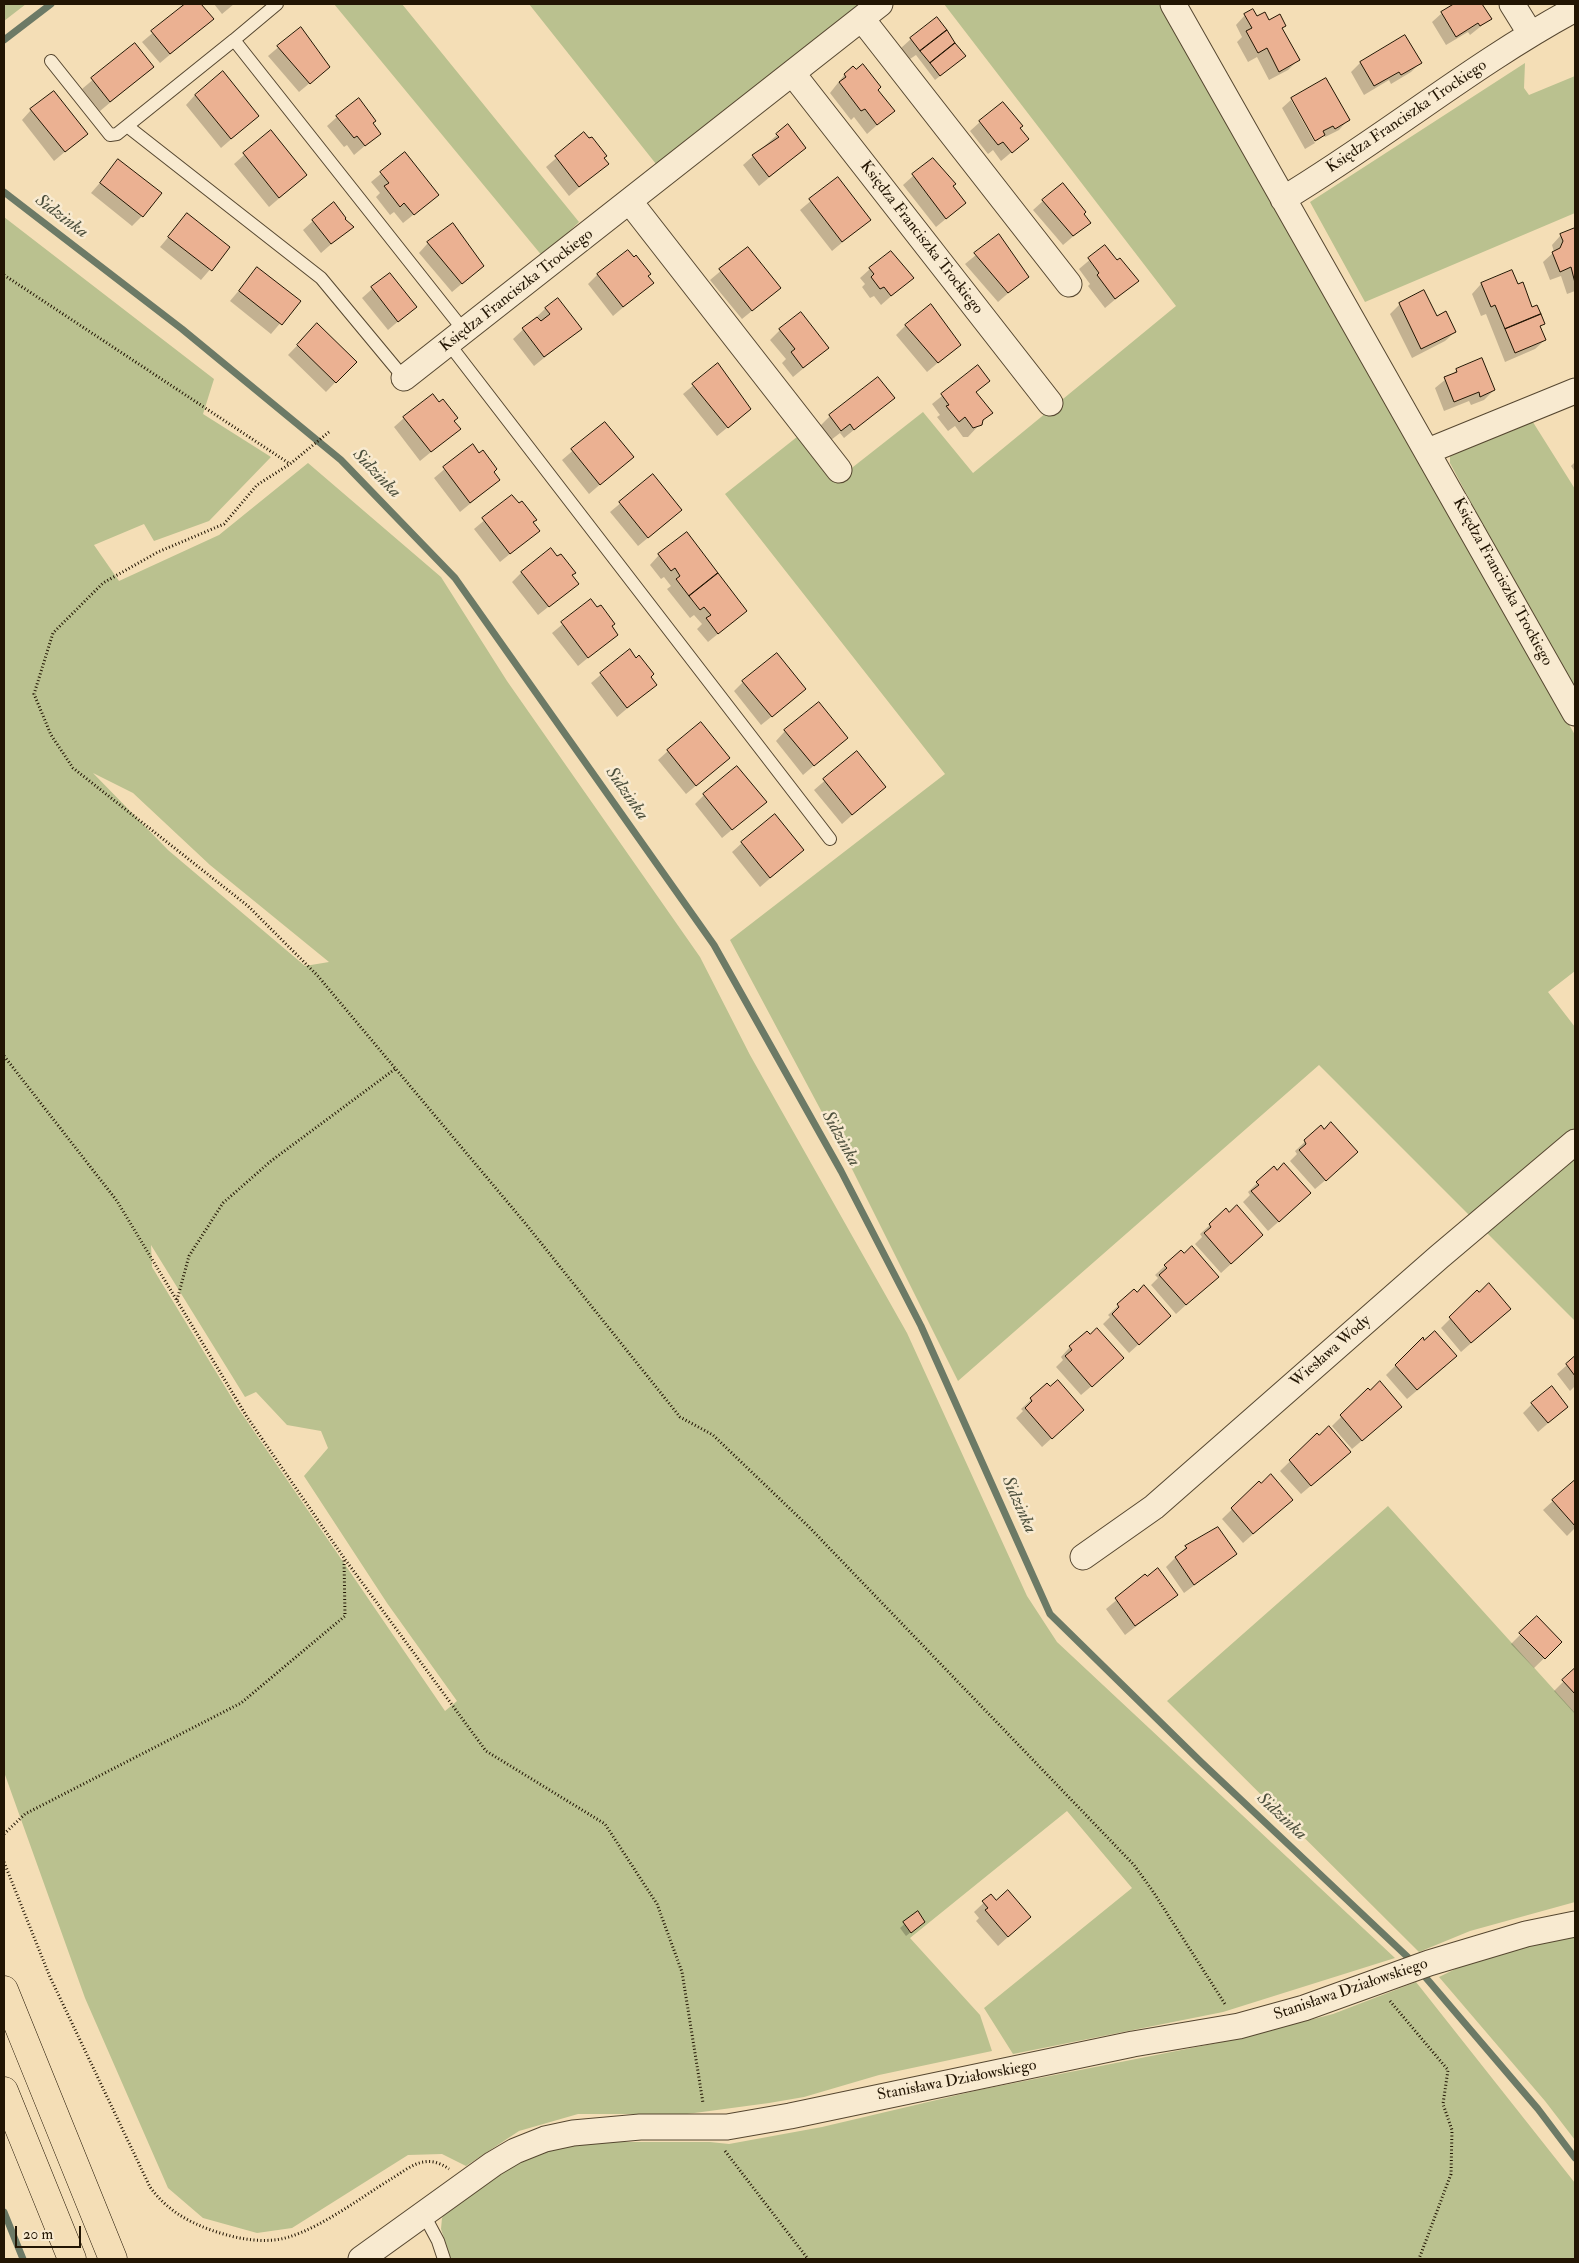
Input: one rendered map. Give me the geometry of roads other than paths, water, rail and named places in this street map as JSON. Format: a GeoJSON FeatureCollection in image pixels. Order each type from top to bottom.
{"type":"FeatureCollection","features":[{"type":"Feature","properties":{"kind":"highway"},"geometry":{"type":"LineString","coordinates":[[4,1990],[113,2259]]}},
{"type":"Feature","properties":{"kind":"highway"},"geometry":{"type":"LineString","coordinates":[[4,2091],[72,2259]]}},
{"type":"Feature","properties":{"kind":"street","name":"Księdza Franciszka Trockiego"},"geometry":{"type":"LineString","coordinates":[[1173,4],[1575,713]]}},
{"type":"Feature","properties":{"kind":"street"},"geometry":{"type":"LineString","coordinates":[[1512,4],[1530,33]]}},
{"type":"Feature","properties":{"kind":"street","name":"Księdza Franciszka Trockiego"},"geometry":{"type":"LineString","coordinates":[[1283,199],[1328,172],[1530,33],[1575,9]]}},
{"type":"Feature","properties":{"kind":"street","name":"Księdza Franciszka Trockiego"},"geometry":{"type":"LineString","coordinates":[[404,378],[871,12],[1069,284]]}},
{"type":"Feature","properties":{"kind":"street","name":"Księdza Franciszka Trockiego"},"geometry":{"type":"LineString","coordinates":[[793,74],[1050,403]]}},
{"type":"Feature","properties":{"kind":"street"},"geometry":{"type":"LineString","coordinates":[[630,202],[839,470]]}},
{"type":"Feature","properties":{"kind":"street"},"geometry":{"type":"LineString","coordinates":[[1428,451],[1575,391]]}},
{"type":"Feature","properties":{"kind":"street","name":"Wiesława Wody"},"geometry":{"type":"LineString","coordinates":[[1083,1556],[1154,1507],[1439,1257],[1575,1142]]}},
{"type":"Feature","properties":{"kind":"street","name":"Stanisława Działowskiego"},"geometry":{"type":"LineString","coordinates":[[360,2259],[461,2186],[515,2151],[545,2139],[599,2129],[727,2127],[790,2116],[1133,2044],[1239,2026],[1304,2008],[1419,1967],[1526,1934],[1575,1924]]}},
{"type":"Feature","properties":{"kind":"lane"},"geometry":{"type":"LineString","coordinates":[[51,61],[110,135],[116,134],[277,4]]}},
{"type":"Feature","properties":{"kind":"lane"},"geometry":{"type":"LineString","coordinates":[[234,40],[830,839]]}},
{"type":"Feature","properties":{"kind":"lane"},"geometry":{"type":"LineString","coordinates":[[127,126],[321,278],[404,378]]}},
{"type":"Feature","properties":{"kind":"lane"},"geometry":{"type":"LineString","coordinates":[[423,2212],[438,2241],[444,2259]]}},
{"type":"Feature","properties":{"kind":"waterway"},"geometry":{"type":"LineString","coordinates":[[4,40],[51,4]]}},
{"type":"Feature","properties":{"kind":"waterway","name":"Sidzinka"},"geometry":{"type":"LineString","coordinates":[[4,192],[182,329],[341,460],[455,578],[714,945],[841,1171],[921,1326],[1050,1614],[1201,1762],[1414,1963]]}},
{"type":"Feature","properties":{"kind":"waterway","name":"Sidzinka"},"geometry":{"type":"LineString","coordinates":[[1421,1972],[1538,2109],[1575,2158]]}},
{"type":"Feature","properties":{"kind":"waterway"},"geometry":{"type":"LineString","coordinates":[[4,2212],[23,2259]]}}]}
